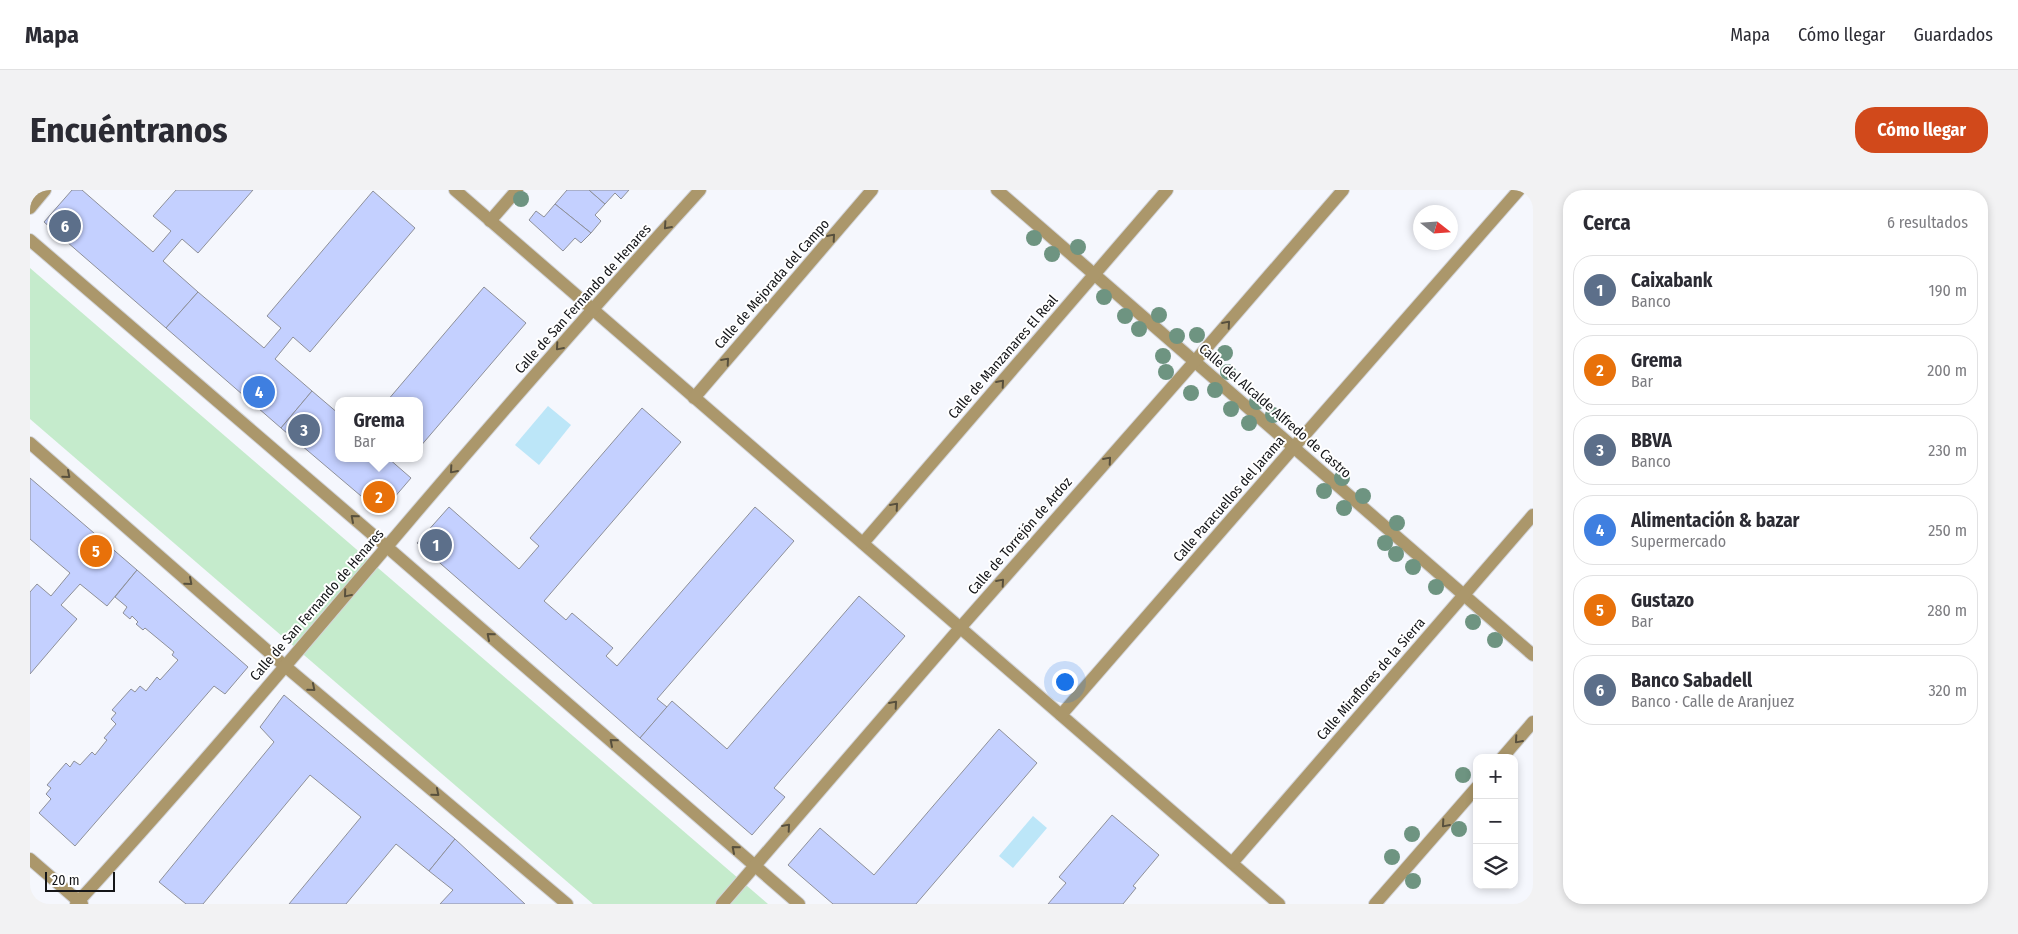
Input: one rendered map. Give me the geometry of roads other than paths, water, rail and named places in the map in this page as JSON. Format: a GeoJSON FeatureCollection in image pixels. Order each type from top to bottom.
{"type":"FeatureCollection","features":[{"type":"Feature","properties":{"kind":"street"},"geometry":{"type":"LineString","coordinates":[[30,208],[45,190]]}},
{"type":"Feature","properties":{"kind":"street"},"geometry":{"type":"LineString","coordinates":[[455,190],[1279,904]]}},
{"type":"Feature","properties":{"kind":"street"},"geometry":{"type":"LineString","coordinates":[[490,221],[517,190]]}},
{"type":"Feature","properties":{"kind":"street","name":"Calle de San Fernando de Henares"},"geometry":{"type":"LineString","coordinates":[[79,903],[286,666],[592,309],[700,190]]}},
{"type":"Feature","properties":{"kind":"street","name":"Calle de Mejorada del Campo"},"geometry":{"type":"LineString","coordinates":[[694,398],[872,190]]}},
{"type":"Feature","properties":{"kind":"street","name":"Calle del Alcalde Alfredo de Castro"},"geometry":{"type":"LineString","coordinates":[[998,190],[1533,655]]}},
{"type":"Feature","properties":{"kind":"street","name":"Calle de Manzanares El Real"},"geometry":{"type":"LineString","coordinates":[[863,544],[1167,190]]}},
{"type":"Feature","properties":{"kind":"street","name":"Calle de Torrejón de Ardoz"},"geometry":{"type":"LineString","coordinates":[[722,904],[960,628],[1343,190]]}},
{"type":"Feature","properties":{"kind":"street","name":"Calle Paracuellos del Jarama"},"geometry":{"type":"LineString","coordinates":[[1061,715],[1519,190]]}},
{"type":"Feature","properties":{"kind":"street"},"geometry":{"type":"LineString","coordinates":[[30,240],[798,904]]}},
{"type":"Feature","properties":{"kind":"street"},"geometry":{"type":"LineString","coordinates":[[30,443],[286,666],[567,904]]}},
{"type":"Feature","properties":{"kind":"street","name":"Calle Miraflores de la Sierra"},"geometry":{"type":"LineString","coordinates":[[1232,863],[1533,515]]}},
{"type":"Feature","properties":{"kind":"street"},"geometry":{"type":"LineString","coordinates":[[1505,754],[1533,722]]}},
{"type":"Feature","properties":{"kind":"street"},"geometry":{"type":"LineString","coordinates":[[1375,904],[1473,792]]}},
{"type":"Feature","properties":{"kind":"street"},"geometry":{"type":"LineString","coordinates":[[30,859],[79,903]]}},
{"type":"Feature","properties":{"kind":"water"},"geometry":{"type":"Polygon","coordinates":[[[548,406],[571,425],[539,465],[515,445],[548,406]]]}},
{"type":"Feature","properties":{"kind":"water"},"geometry":{"type":"Polygon","coordinates":[[[1033,816],[1047,828],[1013,868],[999,856],[1033,816]]]}},
{"type":"Feature","properties":{"kind":"place","name":"Banco Sabadell"},"geometry":{"type":"Point","coordinates":[65,226]}},
{"type":"Feature","properties":{"kind":"place","name":"Alimentación & bazar"},"geometry":{"type":"Point","coordinates":[259,392]}},
{"type":"Feature","properties":{"kind":"place","name":"BBVA"},"geometry":{"type":"Point","coordinates":[304,430]}},
{"type":"Feature","properties":{"kind":"place","name":"Grema"},"geometry":{"type":"Point","coordinates":[379,497]}},
{"type":"Feature","properties":{"kind":"place","name":"Caixabank"},"geometry":{"type":"Point","coordinates":[436,545]}},
{"type":"Feature","properties":{"kind":"place","name":"Gustazo"},"geometry":{"type":"Point","coordinates":[96,551]}}]}
